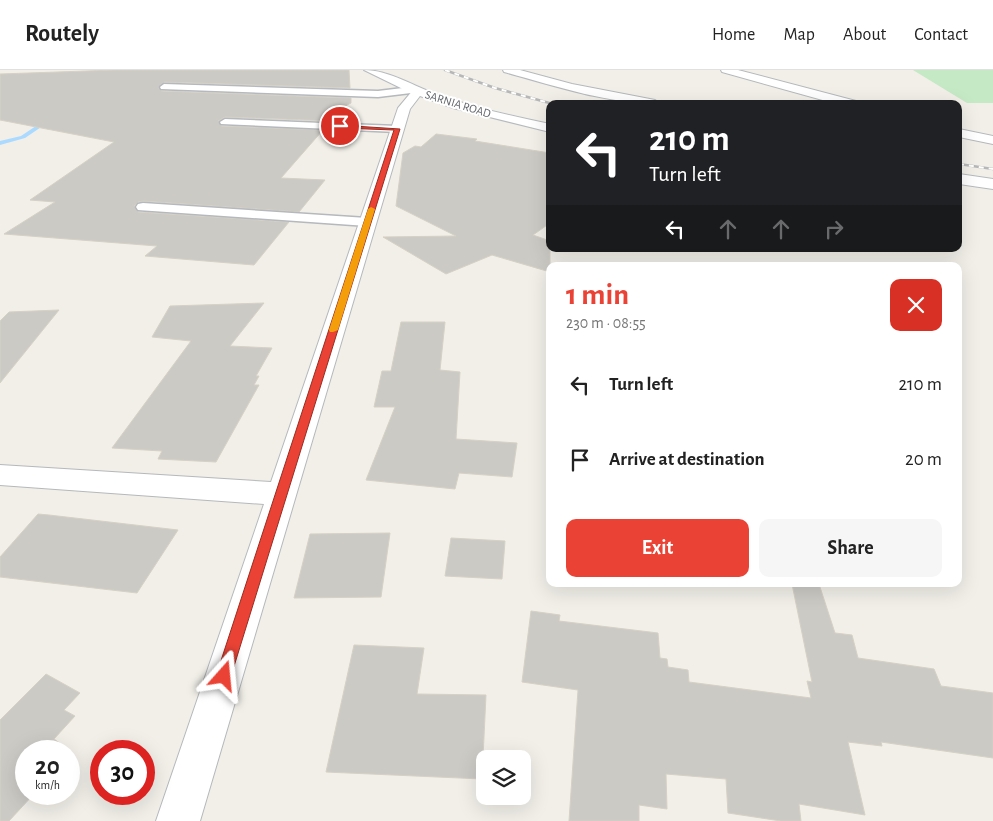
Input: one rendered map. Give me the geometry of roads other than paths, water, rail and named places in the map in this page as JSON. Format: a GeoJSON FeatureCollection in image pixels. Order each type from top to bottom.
{"type":"FeatureCollection","features":[{"type":"Feature","properties":{"kind":"street","name":"SARNIA ROAD"},"geometry":{"type":"LineString","coordinates":[[369,70],[414,91],[513,121],[546,127]]}},
{"type":"Feature","properties":{"kind":"street"},"geometry":{"type":"LineString","coordinates":[[508,70],[571,87],[636,100]]}},
{"type":"Feature","properties":{"kind":"street"},"geometry":{"type":"LineString","coordinates":[[726,70],[837,100]]}},
{"type":"Feature","properties":{"kind":"street"},"geometry":{"type":"LineString","coordinates":[[178,821],[397,129],[404,108],[414,91]]}},
{"type":"Feature","properties":{"kind":"street"},"geometry":{"type":"LineString","coordinates":[[962,135],[993,140]]}},
{"type":"Feature","properties":{"kind":"street"},"geometry":{"type":"LineString","coordinates":[[962,179],[993,184]]}},
{"type":"Feature","properties":{"kind":"street"},"geometry":{"type":"LineString","coordinates":[[0,476],[281,494]]}},
{"type":"Feature","properties":{"kind":"lane"},"geometry":{"type":"LineString","coordinates":[[164,87],[378,94],[414,91]]}},
{"type":"Feature","properties":{"kind":"lane"},"geometry":{"type":"LineString","coordinates":[[225,122],[397,129]]}},
{"type":"Feature","properties":{"kind":"lane"},"geometry":{"type":"LineString","coordinates":[[143,207],[367,222]]}},
{"type":"Feature","properties":{"kind":"waterway"},"geometry":{"type":"LineString","coordinates":[[0,143],[23,137],[47,121]]}},
{"type":"Feature","properties":{"kind":"railway"},"geometry":{"type":"LineString","coordinates":[[445,70],[495,88],[546,102]]}},
{"type":"Feature","properties":{"kind":"railway"},"geometry":{"type":"LineString","coordinates":[[962,164],[993,169]]}}]}
